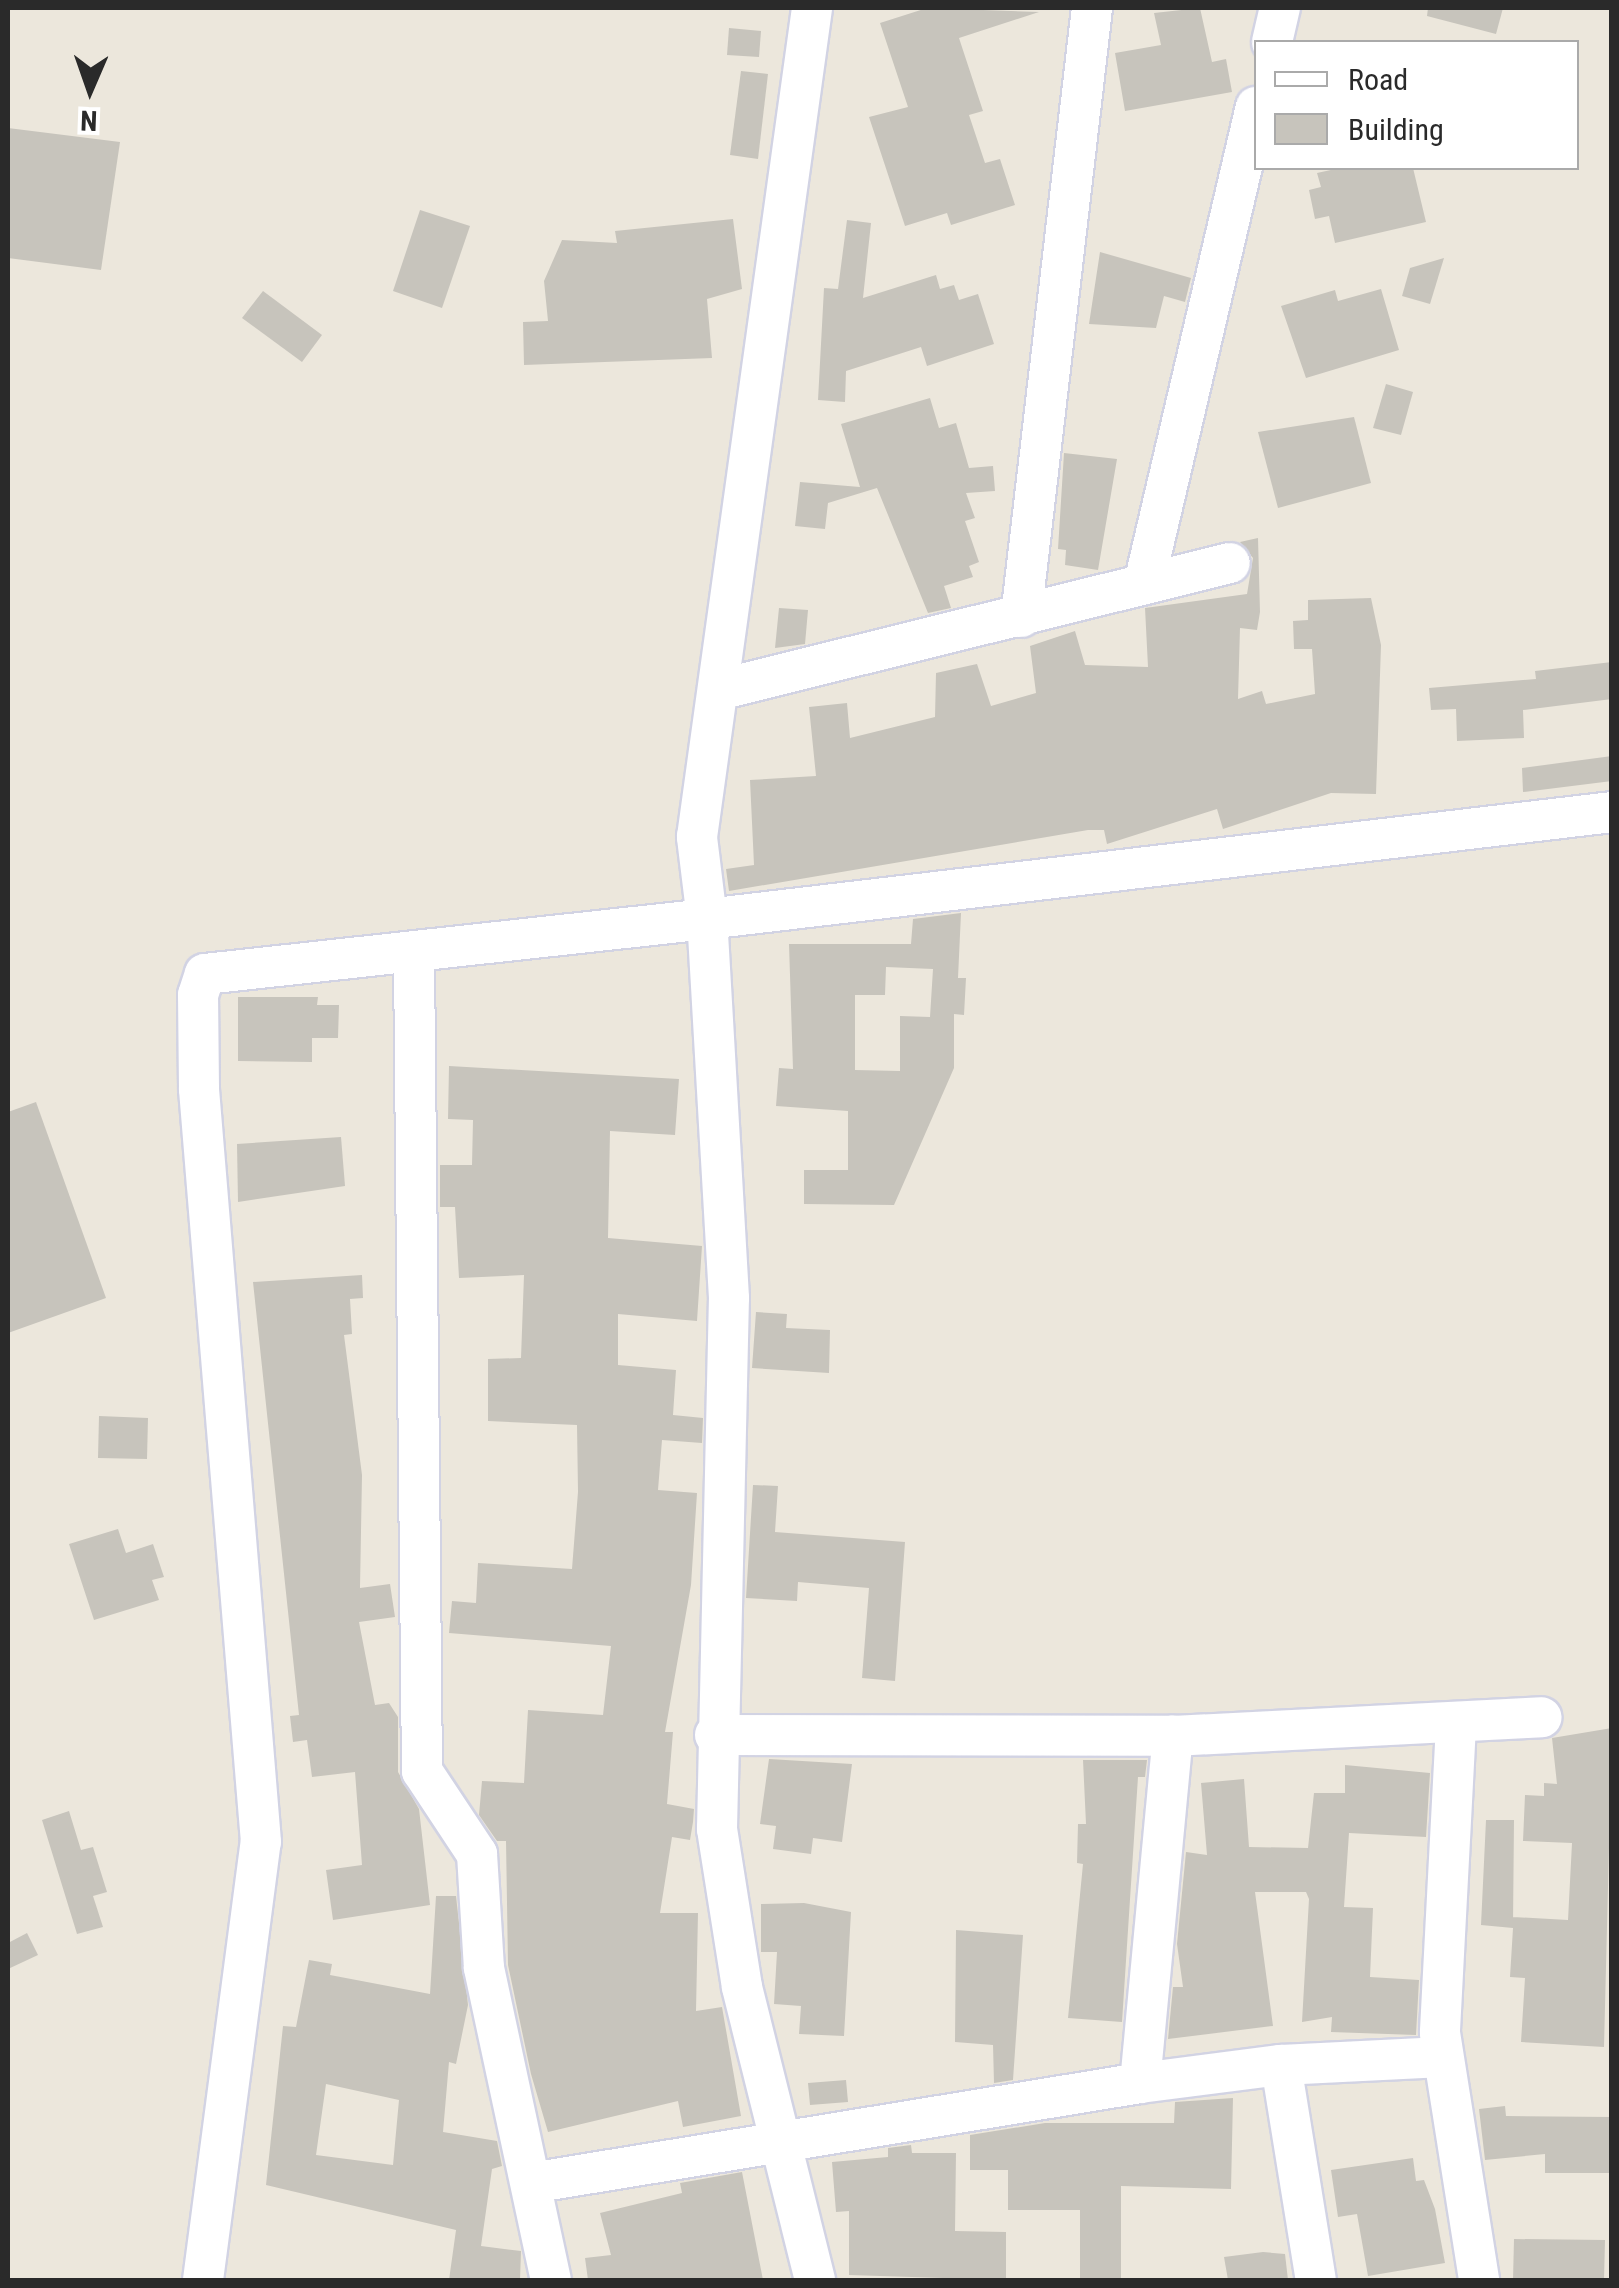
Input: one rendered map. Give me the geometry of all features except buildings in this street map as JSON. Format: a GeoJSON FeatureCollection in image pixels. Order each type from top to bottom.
{"type":"FeatureCollection","features":[{"type":"Feature","properties":{"kind":"street"},"geometry":{"type":"LineString","coordinates":[[812,8],[722,689],[696,837],[707,919],[729,1298],[716,1735],[717,1829],[776,2136],[815,2280]]}},
{"type":"Feature","properties":{"kind":"street"},"geometry":{"type":"LineString","coordinates":[[1021,617],[1092,8]]}},
{"type":"Feature","properties":{"kind":"street"},"geometry":{"type":"LineString","coordinates":[[1272,40],[1280,8]]}},
{"type":"Feature","properties":{"kind":"street"},"geometry":{"type":"LineString","coordinates":[[1144,584],[1254,116]]}},
{"type":"Feature","properties":{"kind":"street"},"geometry":{"type":"LineString","coordinates":[[722,689],[1230,563]]}},
{"type":"Feature","properties":{"kind":"street"},"geometry":{"type":"LineString","coordinates":[[203,2280],[261,1842],[199,1089],[198,995],[205,974],[414,957],[1612,812]]}},
{"type":"Feature","properties":{"kind":"street"},"geometry":{"type":"LineString","coordinates":[[414,957],[422,1771],[477,1854],[484,1968],[508,2107],[531,2183],[551,2280]]}},
{"type":"Feature","properties":{"kind":"street"},"geometry":{"type":"LineString","coordinates":[[716,1735],[1173,1736],[1542,1718]]}},
{"type":"Feature","properties":{"kind":"street"},"geometry":{"type":"LineString","coordinates":[[1456,1725],[1443,2058],[1456,2099],[1479,2280]]}},
{"type":"Feature","properties":{"kind":"street"},"geometry":{"type":"LineString","coordinates":[[1140,2083],[1173,1736]]}},
{"type":"Feature","properties":{"kind":"street"},"geometry":{"type":"LineString","coordinates":[[531,2183],[776,2136],[1140,2083],[1281,2065],[1443,2058]]}},
{"type":"Feature","properties":{"kind":"street"},"geometry":{"type":"LineString","coordinates":[[1281,2065],[1316,2280]]}}]}
